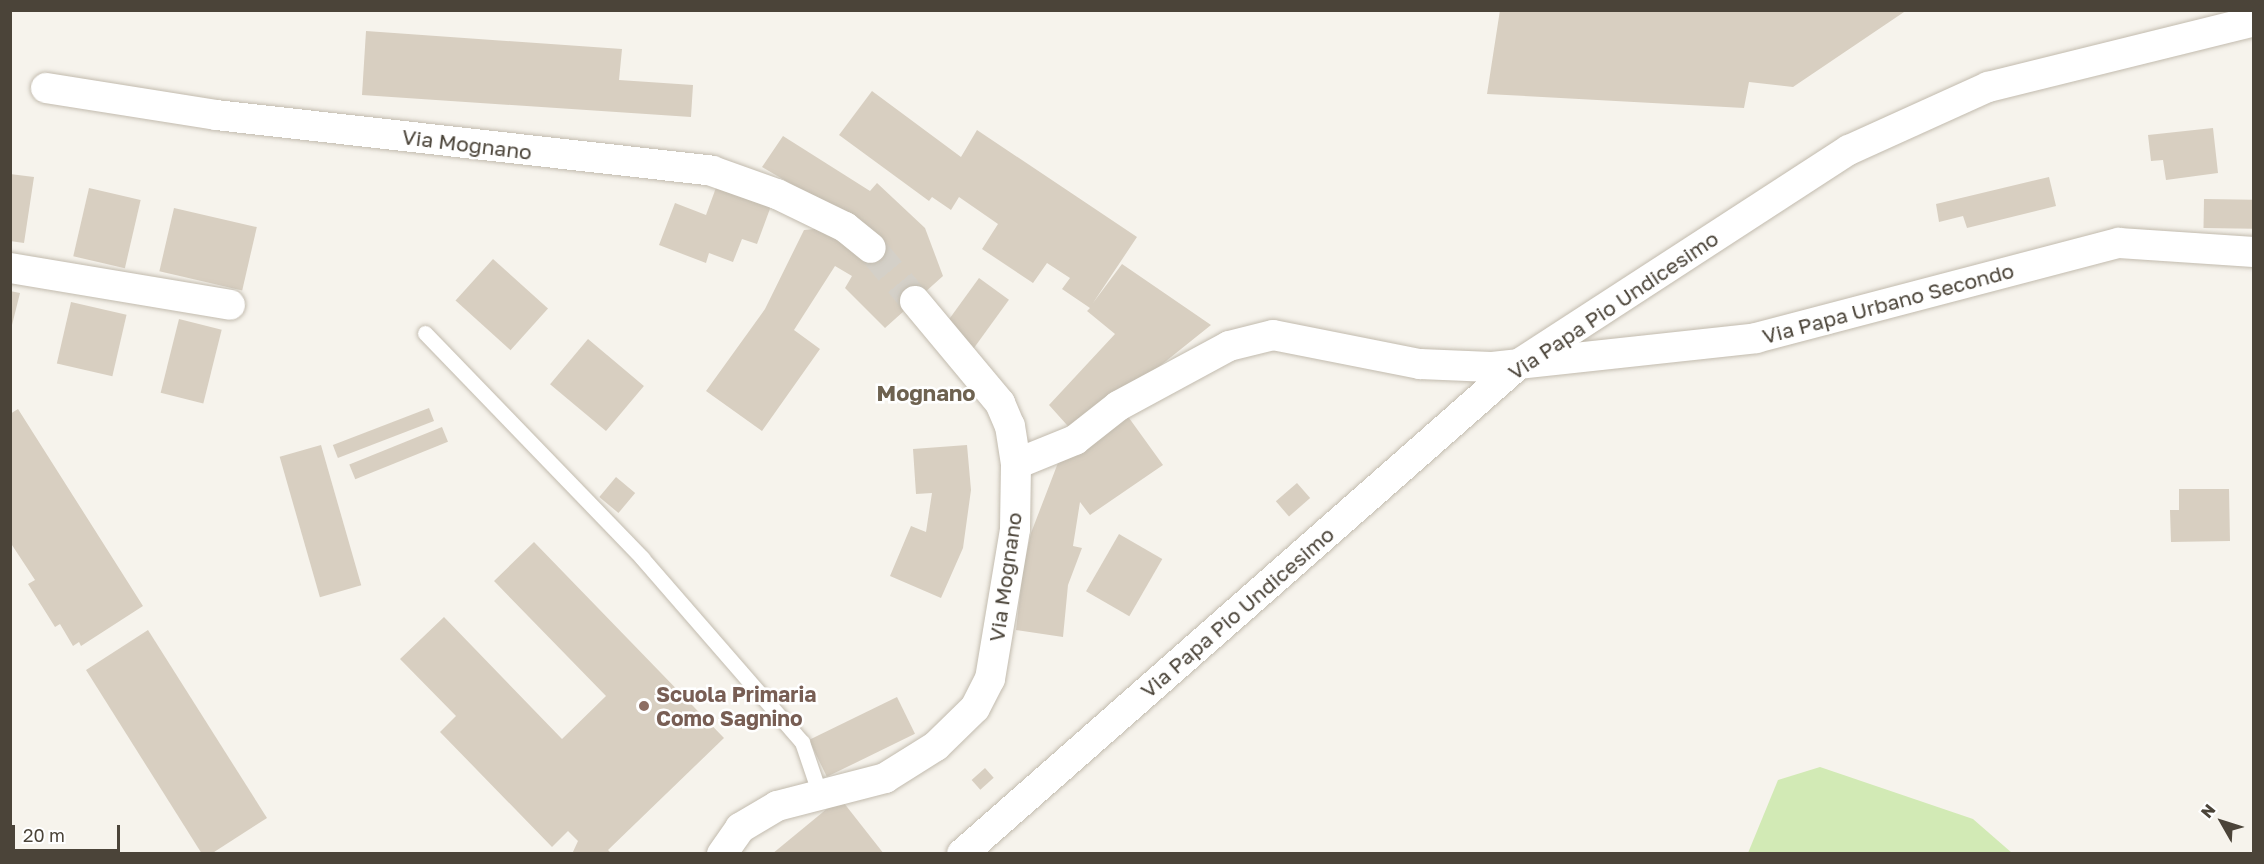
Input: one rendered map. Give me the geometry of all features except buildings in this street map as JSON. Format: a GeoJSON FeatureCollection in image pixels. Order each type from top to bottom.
{"type":"FeatureCollection","features":[{"type":"Feature","properties":{"kind":"street","name":"Via Papa Pio Undicesimo"},"geometry":{"type":"LineString","coordinates":[[962,854],[1519,364],[1849,150],[1988,87],[2253,21]]}},
{"type":"Feature","properties":{"kind":"street","name":"Via Mognano"},"geometry":{"type":"LineString","coordinates":[[46,88],[216,115],[712,171],[777,194],[845,226],[871,248]]}},
{"type":"Feature","properties":{"kind":"street","name":"Via Papa Urbano Secondo"},"geometry":{"type":"LineString","coordinates":[[1519,364],[1756,338],[2119,243],[2253,252]]}},
{"type":"Feature","properties":{"kind":"street"},"geometry":{"type":"LineString","coordinates":[[10,268],[230,305]]}},
{"type":"Feature","properties":{"kind":"street","name":"Via Mognano"},"geometry":{"type":"LineString","coordinates":[[722,854],[740,828],[777,806],[819,792],[885,778],[936,746],[975,708],[990,679],[1015,529],[1016,464],[1010,426],[1000,403],[915,301]]}},
{"type":"Feature","properties":{"kind":"street"},"geometry":{"type":"LineString","coordinates":[[1016,464],[1075,440],[1118,406],[1228,346],[1273,335],[1420,364],[1491,367],[1519,364]]}},
{"type":"Feature","properties":{"kind":"lane"},"geometry":{"type":"LineString","coordinates":[[425,333],[642,558],[802,742],[819,792]]}},
{"type":"Feature","properties":{"kind":"green space"},"geometry":{"type":"Polygon","coordinates":[[[1820,767],[1973,819],[2012,853],[1748,853],[1778,780],[1820,767]]]}},
{"type":"Feature","properties":{"kind":"tunnel"},"geometry":{"type":"LineString","coordinates":[[871,248],[915,301]]}},
{"type":"Feature","properties":{"kind":"place","name":"Scuola Primaria Como Sagnino"},"geometry":{"type":"Point","coordinates":[644,706]}},
{"type":"Feature","properties":{"kind":"district","name":"Mognano"},"geometry":{"type":"Point","coordinates":[926,393]}}]}
